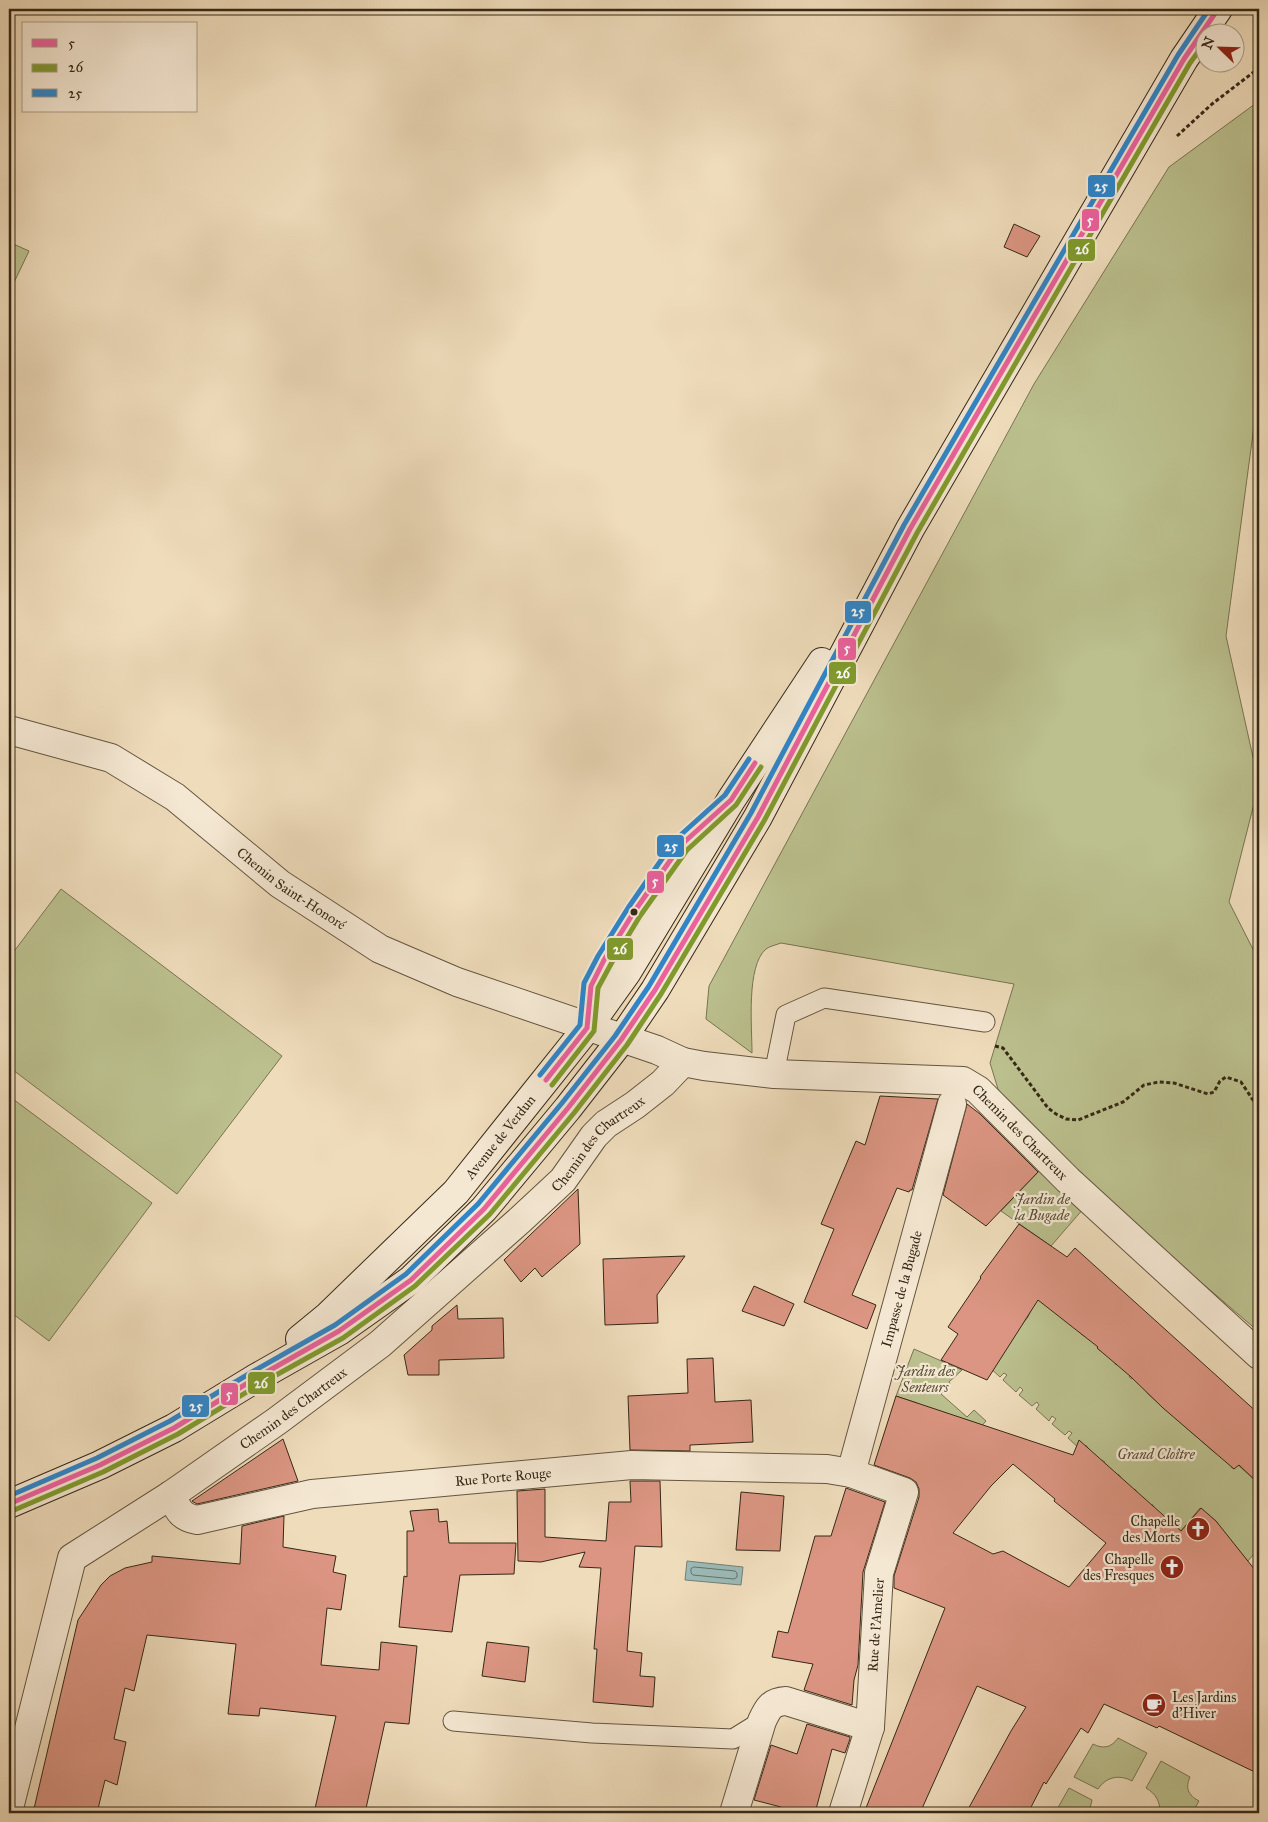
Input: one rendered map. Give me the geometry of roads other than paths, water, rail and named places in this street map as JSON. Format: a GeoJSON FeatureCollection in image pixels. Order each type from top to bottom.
{"type":"FeatureCollection","features":[{"type":"Feature","properties":{"kind":"street","name":"Avenue de Verdun"},"geometry":{"type":"LineString","coordinates":[[9,1504],[100,1465],[174,1428],[256,1378],[339,1331],[411,1280],[484,1209],[568,1108],[621,1040],[654,990],[758,817],[910,529],[1184,59],[1218,9]]}},
{"type":"Feature","properties":{"kind":"street","name":"Avenue de Verdun"},"geometry":{"type":"LineString","coordinates":[[256,1378],[328,1316],[456,1192],[587,1028],[627,972],[731,800],[910,529]]}},
{"type":"Feature","properties":{"kind":"street","name":"Chemin Saint-Honoré"},"geometry":{"type":"LineString","coordinates":[[9,730],[111,758],[175,797],[280,884],[380,949],[457,982],[587,1028]]}},
{"type":"Feature","properties":{"kind":"street","name":"Chemin des Chartreux"},"geometry":{"type":"LineString","coordinates":[[587,1028],[657,1050],[684,1062],[704,1066],[958,1092],[978,1090],[1068,1180],[1259,1354]]}},
{"type":"Feature","properties":{"kind":"street","name":"Chemin des Chartreux"},"geometry":{"type":"LineString","coordinates":[[9,1808],[72,1558],[171,1495],[277,1421],[380,1344],[563,1180],[594,1136],[606,1124],[635,1105],[663,1083],[684,1062]]}},
{"type":"Feature","properties":{"kind":"street","name":"Impasse de la Bugade"},"geometry":{"type":"LineString","coordinates":[[851,1473],[958,1092]]}},
{"type":"Feature","properties":{"kind":"street","name":"Rue Porte Rouge"},"geometry":{"type":"LineString","coordinates":[[171,1495],[179,1511],[186,1518],[197,1520],[312,1494],[632,1465],[827,1469],[851,1473]]}},
{"type":"Feature","properties":{"kind":"street","name":"Rue de l'Amelier"},"geometry":{"type":"LineString","coordinates":[[843,1813],[870,1727],[879,1573],[904,1492],[851,1473]]}},
{"type":"Feature","properties":{"kind":"street"},"geometry":{"type":"LineString","coordinates":[[734,1813],[762,1721],[768,1708],[775,1702],[786,1701],[870,1727]]}},
{"type":"Feature","properties":{"kind":"lane"},"geometry":{"type":"LineString","coordinates":[[774,1074],[786,1015],[824,998],[985,1022]]}},
{"type":"Feature","properties":{"kind":"lane"},"geometry":{"type":"LineString","coordinates":[[453,1720],[592,1733],[734,1739],[762,1721]]}},
{"type":"Feature","properties":{"kind":"water"},"geometry":{"type":"Polygon","coordinates":[[[687,1561],[743,1567],[741,1585],[685,1580],[687,1561]]]}},
{"type":"Feature","properties":{"kind":"place","name":"Chapelle des Morts"},"geometry":{"type":"Point","coordinates":[1198,1529]}},
{"type":"Feature","properties":{"kind":"place","name":"Chapelle des Fresques"},"geometry":{"type":"Point","coordinates":[1172,1567]}},
{"type":"Feature","properties":{"kind":"place","name":"Les Jardins d'Hiver"},"geometry":{"type":"Point","coordinates":[1154,1705]}},
{"type":"Feature","properties":{"kind":"park label","name":"Jardin de la Bugade"},"geometry":{"type":"Point","coordinates":[1042,1208]}},
{"type":"Feature","properties":{"kind":"park label","name":"Jardin des Senteurs"},"geometry":{"type":"Point","coordinates":[925,1379]}},
{"type":"Feature","properties":{"kind":"park label","name":"Grand Cloître"},"geometry":{"type":"Point","coordinates":[1156,1454]}}]}
